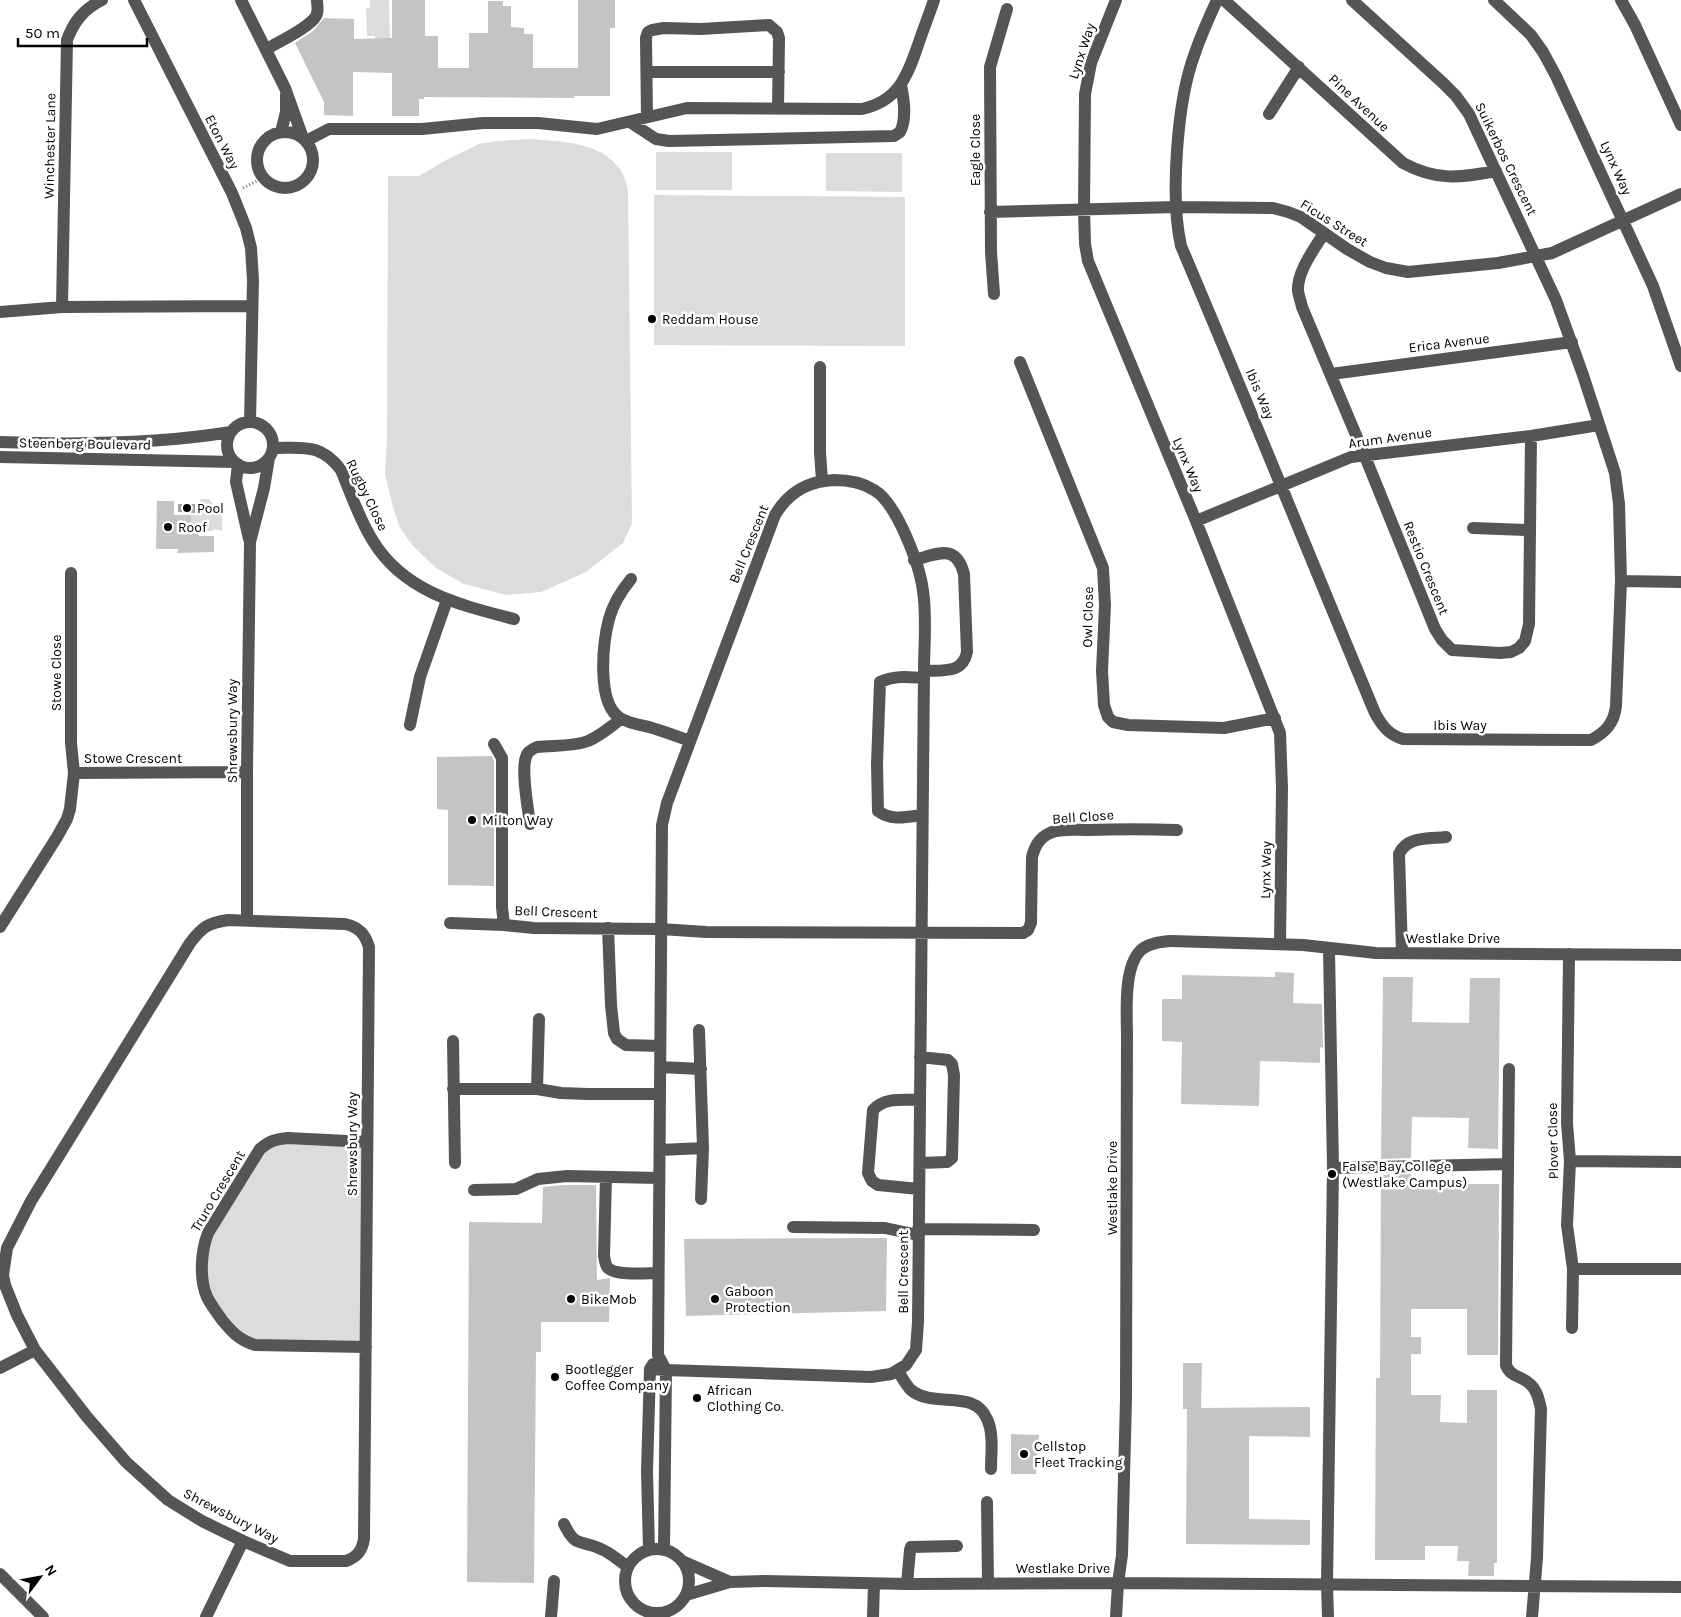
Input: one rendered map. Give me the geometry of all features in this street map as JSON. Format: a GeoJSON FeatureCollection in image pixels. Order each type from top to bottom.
{"type":"FeatureCollection","features":[{"type":"Feature","properties":{"kind":"street","name":"Winchester Lane"},"geometry":{"type":"LineString","coordinates":[[62,307],[67,40],[72,27],[85,10],[102,0]]}},
{"type":"Feature","properties":{"kind":"street","name":"Eton Way"},"geometry":{"type":"LineString","coordinates":[[134,0],[232,193],[246,228],[251,248],[253,280],[250,422]]}},
{"type":"Feature","properties":{"kind":"street"},"geometry":{"type":"LineString","coordinates":[[241,0],[267,49],[305,139],[312,149],[314,162],[310,175],[300,185],[287,189],[274,186],[263,178],[257,166],[258,152],[264,140],[281,132],[290,132],[305,139],[329,129],[422,129],[492,123],[538,123],[597,130],[687,108],[862,109],[875,106],[886,100],[900,86],[912,62],[934,0]]}},
{"type":"Feature","properties":{"kind":"street"},"geometry":{"type":"LineString","coordinates":[[267,49],[296,32],[314,18],[317,13],[317,0]]}},
{"type":"Feature","properties":{"kind":"street","name":"Lynx Way"},"geometry":{"type":"LineString","coordinates":[[1116,0],[1087,78],[1085,94],[1085,244],[1094,280],[1196,521],[1280,733],[1282,749],[1280,944]]}},
{"type":"Feature","properties":{"kind":"street"},"geometry":{"type":"LineString","coordinates":[[1176,207],[1178,153],[1186,82],[1194,54],[1217,0]]}},
{"type":"Feature","properties":{"kind":"street","name":"Pine Avenue"},"geometry":{"type":"LineString","coordinates":[[1224,0],[1390,152],[1418,171],[1442,177],[1471,176],[1496,171]]}},
{"type":"Feature","properties":{"kind":"street","name":"Suikerbos Crescent"},"geometry":{"type":"LineString","coordinates":[[1352,0],[1456,96],[1469,114],[1536,256]]}},
{"type":"Feature","properties":{"kind":"street","name":"Lynx Way"},"geometry":{"type":"LineString","coordinates":[[1494,0],[1530,35],[1543,52],[1556,76],[1653,286],[1681,366]]}},
{"type":"Feature","properties":{"kind":"street"},"geometry":{"type":"LineString","coordinates":[[1621,0],[1635,25],[1681,125]]}},
{"type":"Feature","properties":{"kind":"street","name":"Eagle Close"},"geometry":{"type":"LineString","coordinates":[[994,294],[990,212],[990,67],[1007,9]]}},
{"type":"Feature","properties":{"kind":"street"},"geometry":{"type":"LineString","coordinates":[[647,117],[646,38],[648,32],[664,28],[701,29],[769,26],[777,32],[779,38],[778,109]]}},
{"type":"Feature","properties":{"kind":"street"},"geometry":{"type":"LineString","coordinates":[[1269,114],[1299,67]]}},
{"type":"Feature","properties":{"kind":"street"},"geometry":{"type":"LineString","coordinates":[[647,72],[779,72]]}},
{"type":"Feature","properties":{"kind":"street"},"geometry":{"type":"LineString","coordinates":[[630,122],[656,139],[669,141],[894,136],[900,132],[903,122],[904,104],[900,86]]}},
{"type":"Feature","properties":{"kind":"street"},"geometry":{"type":"LineString","coordinates":[[281,132],[286,112],[285,88]]}},
{"type":"Feature","properties":{"kind":"street","name":"Ficus Street"},"geometry":{"type":"LineString","coordinates":[[990,212],[1176,207],[1273,208],[1301,217],[1346,249],[1370,262],[1386,268],[1408,272],[1498,263],[1552,253],[1681,194]]}},
{"type":"Feature","properties":{"kind":"street","name":"Ibis Way"},"geometry":{"type":"LineString","coordinates":[[1176,207],[1181,246],[1282,485],[1375,713],[1388,732],[1397,737],[1426,740],[1591,740],[1610,726],[1615,716],[1620,581],[1618,486],[1572,342],[1536,256]]}},
{"type":"Feature","properties":{"kind":"street","name":"Restio Crescent"},"geometry":{"type":"LineString","coordinates":[[1324,233],[1299,282],[1298,292],[1302,307],[1435,629],[1452,650],[1506,653],[1519,648],[1525,641],[1529,624],[1531,436]]}},
{"type":"Feature","properties":{"kind":"street"},"geometry":{"type":"LineString","coordinates":[[0,312],[62,307],[252,306]]}},
{"type":"Feature","properties":{"kind":"street","name":"Erica Avenue"},"geometry":{"type":"LineString","coordinates":[[1331,374],[1572,342]]}},
{"type":"Feature","properties":{"kind":"street","name":"Owl Close"},"geometry":{"type":"LineString","coordinates":[[1020,362],[1103,568],[1105,605],[1102,693],[1108,717],[1112,722],[1128,725],[1224,728],[1275,718]]}},
{"type":"Feature","properties":{"kind":"street"},"geometry":{"type":"LineString","coordinates":[[820,367],[822,481]]}},
{"type":"Feature","properties":{"kind":"street"},"geometry":{"type":"LineString","coordinates":[[250,422],[264,427],[272,440],[264,488],[250,542],[236,482],[236,463],[227,448],[231,432],[242,424],[250,422]]}},
{"type":"Feature","properties":{"kind":"street","name":"Arum Avenue"},"geometry":{"type":"LineString","coordinates":[[1196,521],[1339,461],[1364,454],[1531,436],[1599,425]]}},
{"type":"Feature","properties":{"kind":"street","name":"Steenberg Boulevard"},"geometry":{"type":"LineString","coordinates":[[0,442],[169,440],[231,432]]}},
{"type":"Feature","properties":{"kind":"street"},"geometry":{"type":"LineString","coordinates":[[132,441],[132,460]]}},
{"type":"Feature","properties":{"kind":"street","name":"Rugby Close"},"geometry":{"type":"LineString","coordinates":[[271,453],[308,448],[316,449],[328,456],[341,470],[367,531],[378,549],[406,577],[431,594],[514,619]]}},
{"type":"Feature","properties":{"kind":"street"},"geometry":{"type":"LineString","coordinates":[[236,463],[248,468],[257,467],[264,464],[271,453]]}},
{"type":"Feature","properties":{"kind":"street","name":"Steenberg Boulevard"},"geometry":{"type":"LineString","coordinates":[[0,457],[236,463]]}},
{"type":"Feature","properties":{"kind":"street","name":"Bell Crescent"},"geometry":{"type":"LineString","coordinates":[[664,1550],[666,1370],[658,1355],[662,825],[667,803],[774,515],[791,495],[806,486],[822,481],[847,481],[874,490],[881,495],[899,520],[923,591],[924,675],[918,1322],[916,1350],[906,1365],[898,1371]]}},
{"type":"Feature","properties":{"kind":"street"},"geometry":{"type":"LineString","coordinates":[[1473,528],[1529,530]]}},
{"type":"Feature","properties":{"kind":"street","name":"Shrewsbury Way"},"geometry":{"type":"LineString","coordinates":[[248,920],[247,772],[250,542]]}},
{"type":"Feature","properties":{"kind":"street"},"geometry":{"type":"LineString","coordinates":[[914,560],[946,553],[958,558],[961,563],[964,574],[967,652],[966,659],[960,667],[924,675],[896,676],[880,682],[877,764],[878,811],[884,816],[892,818],[922,815]]}},
{"type":"Feature","properties":{"kind":"street","name":"Stowe Close"},"geometry":{"type":"LineString","coordinates":[[71,573],[71,743],[74,773]]}},
{"type":"Feature","properties":{"kind":"street"},"geometry":{"type":"LineString","coordinates":[[631,579],[622,590],[609,618],[606,640],[605,689],[610,708],[621,719],[690,741]]}},
{"type":"Feature","properties":{"kind":"street"},"geometry":{"type":"LineString","coordinates":[[1620,581],[1681,582]]}},
{"type":"Feature","properties":{"kind":"street"},"geometry":{"type":"LineString","coordinates":[[410,725],[420,677],[447,600]]}},
{"type":"Feature","properties":{"kind":"street"},"geometry":{"type":"LineString","coordinates":[[530,824],[525,767],[526,755],[532,749],[576,744],[589,740],[603,733],[621,719]]}},
{"type":"Feature","properties":{"kind":"street"},"geometry":{"type":"LineString","coordinates":[[494,744],[502,758],[502,907],[504,925]]}},
{"type":"Feature","properties":{"kind":"street","name":"Stowe Crescent"},"geometry":{"type":"LineString","coordinates":[[0,928],[67,819],[73,793],[74,773],[247,772]]}},
{"type":"Feature","properties":{"kind":"street","name":"Bell Close"},"geometry":{"type":"LineString","coordinates":[[1032,914],[1032,857],[1036,846],[1048,834],[1071,830],[1177,830]]}},
{"type":"Feature","properties":{"kind":"street"},"geometry":{"type":"LineString","coordinates":[[1402,953],[1400,854],[1402,846],[1412,841],[1446,837]]}},
{"type":"Feature","properties":{"kind":"street","name":"Bell Crescent"},"geometry":{"type":"LineString","coordinates":[[450,923],[534,928],[662,929],[706,932],[1023,933],[1030,927],[1032,914]]}},
{"type":"Feature","properties":{"kind":"street","name":"Shrewsbury Way"},"geometry":{"type":"LineString","coordinates":[[248,920],[345,924],[358,929],[364,935],[370,954],[367,1142],[364,1539],[360,1552],[352,1559],[346,1561],[290,1561],[242,1541],[202,1521],[168,1500],[126,1462],[87,1417],[35,1350],[17,1315],[5,1285],[3,1275],[7,1248],[31,1201],[196,934],[202,928],[216,922],[248,920]]}},
{"type":"Feature","properties":{"kind":"street"},"geometry":{"type":"LineString","coordinates":[[608,928],[614,1033],[617,1039],[626,1045],[660,1046]]}},
{"type":"Feature","properties":{"kind":"street","name":"Westlake Drive"},"geometry":{"type":"LineString","coordinates":[[686,1595],[730,1582],[766,1581],[874,1584],[1118,1583],[1122,1555],[1126,1398],[1128,984],[1131,967],[1142,950],[1160,942],[1171,941],[1280,944],[1359,952],[1681,955]]}},
{"type":"Feature","properties":{"kind":"street"},"geometry":{"type":"LineString","coordinates":[[1328,1617],[1333,1168],[1330,949]]}},
{"type":"Feature","properties":{"kind":"street","name":"Plover Close"},"geometry":{"type":"LineString","coordinates":[[1569,954],[1567,1123],[1570,1161],[1567,1225],[1573,1269],[1572,1328]]}},
{"type":"Feature","properties":{"kind":"street"},"geometry":{"type":"LineString","coordinates":[[537,1089],[539,1019]]}},
{"type":"Feature","properties":{"kind":"street"},"geometry":{"type":"LineString","coordinates":[[699,1030],[702,1148],[701,1199]]}},
{"type":"Feature","properties":{"kind":"street"},"geometry":{"type":"LineString","coordinates":[[453,1041],[455,1162]]}},
{"type":"Feature","properties":{"kind":"street"},"geometry":{"type":"LineString","coordinates":[[920,1057],[948,1060],[952,1064],[954,1075],[952,1158],[947,1162],[920,1163]]}},
{"type":"Feature","properties":{"kind":"street"},"geometry":{"type":"LineString","coordinates":[[660,1067],[701,1069]]}},
{"type":"Feature","properties":{"kind":"street"},"geometry":{"type":"LineString","coordinates":[[1509,1069],[1506,1365],[1510,1372],[1530,1383],[1535,1389],[1541,1409],[1537,1558],[1532,1617]]}},
{"type":"Feature","properties":{"kind":"street"},"geometry":{"type":"LineString","coordinates":[[453,1089],[537,1089],[561,1093],[660,1094]]}},
{"type":"Feature","properties":{"kind":"street"},"geometry":{"type":"LineString","coordinates":[[919,1189],[878,1185],[872,1181],[868,1173],[873,1110],[879,1104],[888,1101],[920,1100]]}},
{"type":"Feature","properties":{"kind":"street","name":"Truro Crescent"},"geometry":{"type":"LineString","coordinates":[[366,1347],[255,1345],[238,1338],[215,1311],[207,1296],[203,1281],[203,1259],[204,1243],[208,1232],[265,1144],[277,1139],[367,1142]]}},
{"type":"Feature","properties":{"kind":"street"},"geometry":{"type":"LineString","coordinates":[[660,1150],[702,1148]]}},
{"type":"Feature","properties":{"kind":"street"},"geometry":{"type":"LineString","coordinates":[[1570,1161],[1681,1162]]}},
{"type":"Feature","properties":{"kind":"street"},"geometry":{"type":"LineString","coordinates":[[1333,1168],[1508,1164]]}},
{"type":"Feature","properties":{"kind":"street"},"geometry":{"type":"LineString","coordinates":[[474,1190],[516,1189],[547,1178],[606,1176],[659,1178]]}},
{"type":"Feature","properties":{"kind":"street"},"geometry":{"type":"LineString","coordinates":[[606,1176],[604,1256],[607,1266],[610,1270],[619,1273],[658,1273]]}},
{"type":"Feature","properties":{"kind":"street"},"geometry":{"type":"LineString","coordinates":[[793,1227],[885,1228],[918,1232],[1034,1230]]}},
{"type":"Feature","properties":{"kind":"street"},"geometry":{"type":"LineString","coordinates":[[1573,1269],[1681,1269]]}},
{"type":"Feature","properties":{"kind":"street"},"geometry":{"type":"LineString","coordinates":[[0,1368],[35,1350]]}},
{"type":"Feature","properties":{"kind":"street","name":"Bell Crescent"},"geometry":{"type":"LineString","coordinates":[[648,1550],[647,1471],[650,1369],[658,1355]]}},
{"type":"Feature","properties":{"kind":"street"},"geometry":{"type":"LineString","coordinates":[[650,1369],[871,1377],[898,1371],[904,1382],[920,1395],[930,1398],[969,1402],[977,1405],[988,1419],[990,1428],[991,1469]]}},
{"type":"Feature","properties":{"kind":"street"},"geometry":{"type":"LineString","coordinates":[[987,1502],[988,1584]]}},
{"type":"Feature","properties":{"kind":"street"},"geometry":{"type":"LineString","coordinates":[[564,1524],[569,1535],[576,1542],[598,1548],[628,1567]]}},
{"type":"Feature","properties":{"kind":"street"},"geometry":{"type":"LineString","coordinates":[[206,1617],[242,1541]]}},
{"type":"Feature","properties":{"kind":"street"},"geometry":{"type":"LineString","coordinates":[[907,1584],[910,1550],[912,1547],[956,1546]]}},
{"type":"Feature","properties":{"kind":"street"},"geometry":{"type":"LineString","coordinates":[[648,1550],[664,1550],[675,1555],[682,1561],[689,1577],[686,1595],[671,1614],[648,1615],[635,1605],[628,1596],[625,1581],[628,1567],[637,1555],[648,1550]]}},
{"type":"Feature","properties":{"kind":"street","name":"Westlake Drive"},"geometry":{"type":"LineString","coordinates":[[682,1561],[730,1582]]}},
{"type":"Feature","properties":{"kind":"street"},"geometry":{"type":"LineString","coordinates":[[0,1574],[43,1617]]}},
{"type":"Feature","properties":{"kind":"street"},"geometry":{"type":"LineString","coordinates":[[551,1617],[554,1581]]}},
{"type":"Feature","properties":{"kind":"street"},"geometry":{"type":"LineString","coordinates":[[1116,1617],[1118,1583],[1681,1587]]}},
{"type":"Feature","properties":{"kind":"street"},"geometry":{"type":"LineString","coordinates":[[873,1617],[874,1584]]}},
{"type":"Feature","properties":{"kind":"path"},"geometry":{"type":"LineString","coordinates":[[232,193],[263,178]]}},
{"type":"Feature","properties":{"kind":"shaded area"},"geometry":{"type":"Polygon","coordinates":[[[370,0],[389,0],[390,44],[376,45],[375,36],[367,36],[366,8],[370,8],[370,0]]]}},
{"type":"Feature","properties":{"kind":"shaded area"},"geometry":{"type":"Polygon","coordinates":[[[531,139],[579,144],[601,152],[621,170],[628,190],[632,524],[623,543],[586,572],[541,592],[506,595],[464,584],[436,568],[413,546],[400,528],[393,507],[385,474],[387,438],[388,176],[419,176],[479,144],[531,139]]]}},
{"type":"Feature","properties":{"kind":"shaded area"},"geometry":{"type":"Polygon","coordinates":[[[656,152],[732,152],[732,190],[656,190],[656,152]]]}},
{"type":"Feature","properties":{"kind":"shaded area"},"geometry":{"type":"Polygon","coordinates":[[[826,153],[902,153],[902,192],[826,191],[826,153]]]}},
{"type":"Feature","properties":{"kind":"shaded area"},"geometry":{"type":"Polygon","coordinates":[[[654,195],[905,197],[905,346],[654,345],[654,195]]]}},
{"type":"Feature","properties":{"kind":"shaded area"},"geometry":{"type":"Polygon","coordinates":[[[200,499],[209,499],[222,514],[222,531],[213,529],[213,531],[199,531],[198,528],[191,528],[191,515],[200,515],[200,499]]]}},
{"type":"Feature","properties":{"kind":"shaded area","name":"Pool"},"geometry":{"type":"Polygon","coordinates":[[[178,504],[195,504],[195,513],[178,512],[178,504]]]}},
{"type":"Feature","properties":{"kind":"shaded area"},"geometry":{"type":"Polygon","coordinates":[[[367,1142],[366,1347],[238,1338],[203,1281],[204,1243],[265,1144],[367,1142]]]}},
{"type":"Feature","properties":{"kind":"building"},"geometry":{"type":"Polygon","coordinates":[[[392,0],[425,0],[425,36],[438,36],[438,68],[469,68],[469,33],[488,33],[488,1],[503,1],[503,6],[511,6],[511,27],[524,28],[524,34],[533,34],[533,68],[578,68],[578,0],[615,0],[615,28],[610,28],[610,96],[574,96],[574,98],[424,97],[424,99],[419,99],[419,116],[392,116],[392,73],[353,72],[353,116],[324,115],[324,102],[295,43],[313,31],[324,18],[354,19],[354,39],[392,38],[392,0]]]}},
{"type":"Feature","properties":{"kind":"building","name":"Roof"},"geometry":{"type":"Polygon","coordinates":[[[157,501],[174,501],[174,515],[191,515],[191,528],[198,528],[199,536],[214,536],[214,552],[177,553],[178,549],[156,549],[157,501]]]}},
{"type":"Feature","properties":{"kind":"building","name":"Milton Way"},"geometry":{"type":"Polygon","coordinates":[[[492,756],[494,760],[494,886],[448,885],[448,810],[437,809],[437,757],[492,756]]]}},
{"type":"Feature","properties":{"kind":"building"},"geometry":{"type":"Polygon","coordinates":[[[1275,972],[1294,973],[1293,1003],[1322,1004],[1323,1048],[1320,1047],[1320,1063],[1260,1061],[1259,1106],[1181,1104],[1182,1042],[1162,1041],[1162,999],[1182,999],[1182,975],[1275,977],[1275,972]]]}},
{"type":"Feature","properties":{"kind":"building"},"geometry":{"type":"Polygon","coordinates":[[[1383,977],[1413,977],[1412,1022],[1469,1023],[1470,978],[1500,978],[1498,1149],[1468,1148],[1469,1118],[1412,1117],[1411,1158],[1381,1159],[1383,977]]]}},
{"type":"Feature","properties":{"kind":"building"},"geometry":{"type":"Polygon","coordinates":[[[1411,1174],[1411,1184],[1499,1184],[1498,1355],[1467,1355],[1467,1309],[1411,1309],[1411,1337],[1421,1337],[1421,1354],[1411,1354],[1411,1395],[1441,1395],[1440,1422],[1467,1423],[1467,1390],[1497,1390],[1497,1563],[1494,1563],[1494,1576],[1468,1576],[1469,1561],[1457,1561],[1458,1546],[1425,1546],[1425,1560],[1375,1560],[1376,1378],[1380,1378],[1381,1175],[1411,1174]]]}},
{"type":"Feature","properties":{"kind":"building"},"geometry":{"type":"Polygon","coordinates":[[[596,1185],[597,1280],[610,1278],[609,1322],[541,1322],[541,1352],[536,1352],[534,1583],[467,1582],[469,1222],[542,1223],[543,1187],[596,1185]]]}},
{"type":"Feature","properties":{"kind":"building"},"geometry":{"type":"Polygon","coordinates":[[[887,1238],[886,1311],[686,1316],[684,1239],[887,1238]]]}},
{"type":"Feature","properties":{"kind":"building"},"geometry":{"type":"Polygon","coordinates":[[[1183,1363],[1202,1363],[1201,1408],[1310,1407],[1310,1437],[1249,1436],[1249,1519],[1310,1520],[1310,1545],[1186,1544],[1187,1409],[1183,1409],[1183,1363]]]}},
{"type":"Feature","properties":{"kind":"building","name":"Cellstop Fleet Tracking"},"geometry":{"type":"Polygon","coordinates":[[[1011,1434],[1039,1435],[1036,1474],[1011,1474],[1011,1434]]]}},
{"type":"Feature","properties":{"kind":"place","name":"Reddam House"},"geometry":{"type":"Point","coordinates":[652,319]}},
{"type":"Feature","properties":{"kind":"place","name":"Pool"},"geometry":{"type":"Point","coordinates":[187,508]}},
{"type":"Feature","properties":{"kind":"place","name":"Roof"},"geometry":{"type":"Point","coordinates":[168,527]}},
{"type":"Feature","properties":{"kind":"place","name":"Milton Way"},"geometry":{"type":"Point","coordinates":[472,820]}},
{"type":"Feature","properties":{"kind":"place","name":"False Bay College (Westlake Campus)"},"geometry":{"type":"Point","coordinates":[1332,1174]}},
{"type":"Feature","properties":{"kind":"place","name":"BikeMob"},"geometry":{"type":"Point","coordinates":[571,1299]}},
{"type":"Feature","properties":{"kind":"place","name":"Gaboon Protection"},"geometry":{"type":"Point","coordinates":[715,1299]}},
{"type":"Feature","properties":{"kind":"place","name":"Bootlegger Coffee Company"},"geometry":{"type":"Point","coordinates":[555,1377]}},
{"type":"Feature","properties":{"kind":"place","name":"African Clothing Co."},"geometry":{"type":"Point","coordinates":[697,1398]}},
{"type":"Feature","properties":{"kind":"place","name":"Cellstop Fleet Tracking"},"geometry":{"type":"Point","coordinates":[1024,1454]}}]}
